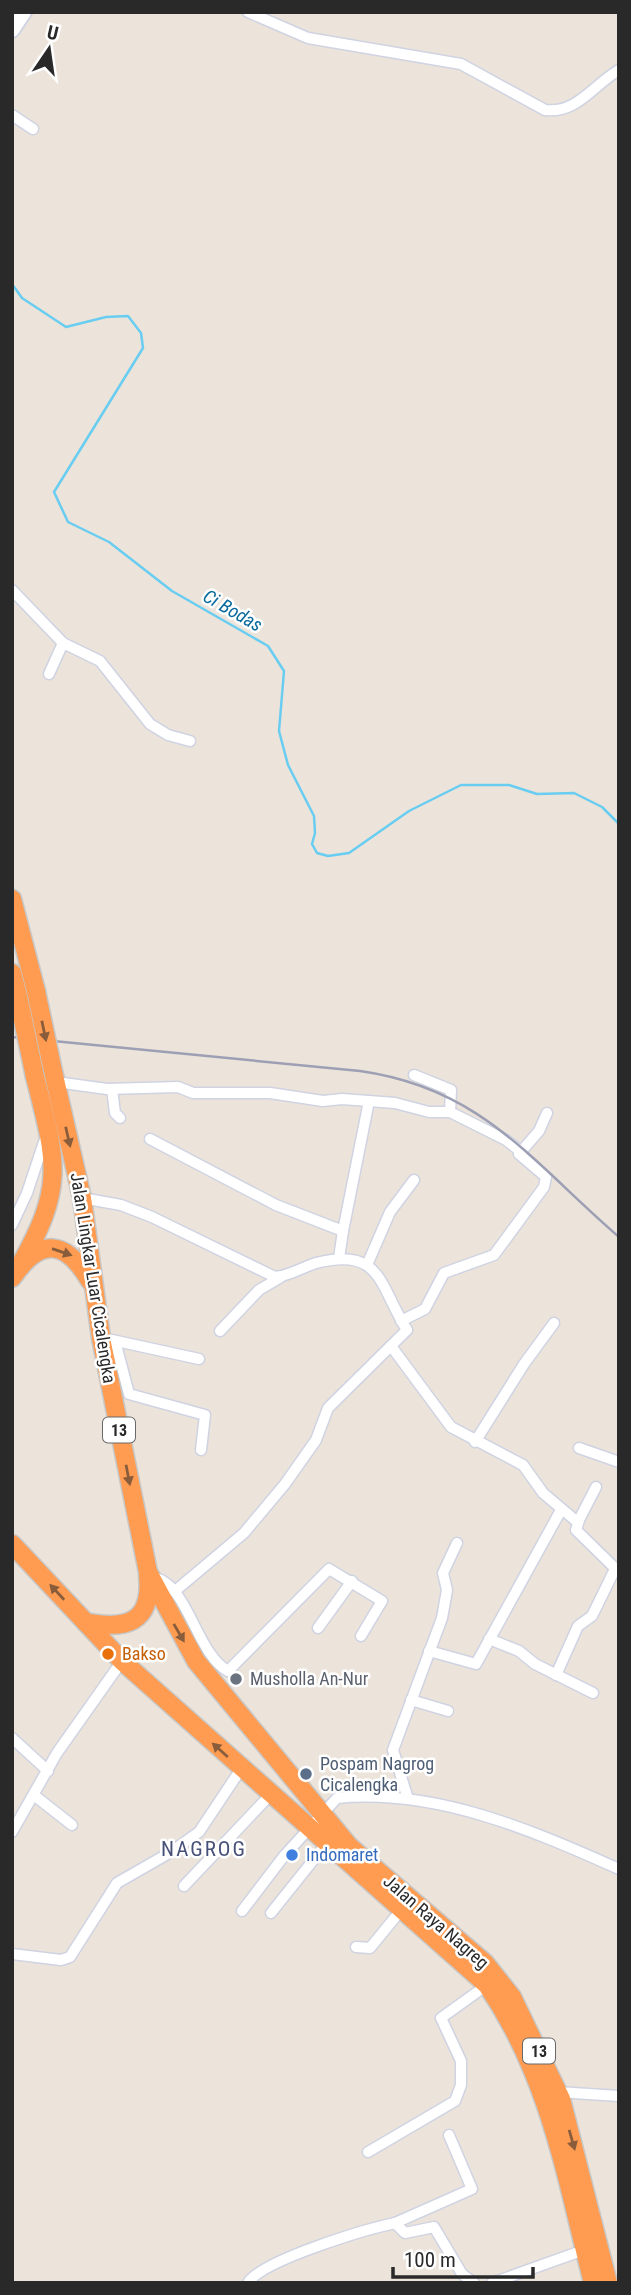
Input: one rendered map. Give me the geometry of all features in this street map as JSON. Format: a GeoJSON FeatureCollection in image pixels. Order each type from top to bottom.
{"type":"FeatureCollection","features":[{"type":"Feature","properties":{"kind":"highway","name":"Jalan Lingkar Luar Cicalengka"},"geometry":{"type":"LineString","coordinates":[[12,899],[36,991],[82,1198],[94,1287],[108,1340],[149,1574],[195,1661],[322,1813]]}},
{"type":"Feature","properties":{"kind":"highway","name":"Jalan Lingkar Luar Cicalengka"},"geometry":{"type":"LineString","coordinates":[[12,973],[48,1129],[54,1169],[52,1197],[39,1232],[16,1272]]}},
{"type":"Feature","properties":{"kind":"highway"},"geometry":{"type":"LineString","coordinates":[[16,1272],[41,1249],[68,1252],[77,1259],[94,1287]]}},
{"type":"Feature","properties":{"kind":"highway","name":"13"},"geometry":{"type":"LineString","coordinates":[[12,1544],[122,1661],[309,1827]]}},
{"type":"Feature","properties":{"kind":"highway"},"geometry":{"type":"LineString","coordinates":[[85,1622],[124,1626],[136,1619],[147,1605],[149,1574]]}},
{"type":"Feature","properties":{"kind":"highway","name":"Jalan Raya Nagreg"},"geometry":{"type":"LineString","coordinates":[[322,1813],[349,1846],[498,1978],[534,2037],[558,2092],[590,2204],[608,2283]]}},
{"type":"Feature","properties":{"kind":"highway","name":"Jalan Raya Nagreg"},"geometry":{"type":"LineString","coordinates":[[309,1827],[487,1985],[520,2040],[544,2092],[576,2206],[593,2283]]}},
{"type":"Feature","properties":{"kind":"street"},"geometry":{"type":"LineString","coordinates":[[12,30],[24,12]]}},
{"type":"Feature","properties":{"kind":"street"},"geometry":{"type":"LineString","coordinates":[[248,12],[308,38],[461,64],[485,74],[545,110],[560,112],[571,107],[619,71]]}},
{"type":"Feature","properties":{"kind":"street"},"geometry":{"type":"LineString","coordinates":[[12,115],[33,129]]}},
{"type":"Feature","properties":{"kind":"street"},"geometry":{"type":"LineString","coordinates":[[12,590],[63,643],[95,656],[158,730],[190,741]]}},
{"type":"Feature","properties":{"kind":"street"},"geometry":{"type":"LineString","coordinates":[[49,674],[63,643]]}},
{"type":"Feature","properties":{"kind":"street"},"geometry":{"type":"LineString","coordinates":[[414,1075],[451,1090],[450,1112]]}},
{"type":"Feature","properties":{"kind":"street"},"geometry":{"type":"LineString","coordinates":[[55,1077],[112,1089],[178,1087],[193,1093],[270,1093],[323,1101],[369,1101],[410,1106],[429,1112],[450,1112],[506,1140],[520,1151],[521,1158],[546,1177],[544,1187],[494,1255],[444,1273],[425,1309],[401,1321]]}},
{"type":"Feature","properties":{"kind":"street"},"geometry":{"type":"LineString","coordinates":[[112,1089],[115,1112],[120,1118]]}},
{"type":"Feature","properties":{"kind":"street"},"geometry":{"type":"LineString","coordinates":[[339,1258],[369,1101]]}},
{"type":"Feature","properties":{"kind":"street"},"geometry":{"type":"LineString","coordinates":[[520,1151],[539,1132],[547,1113]]}},
{"type":"Feature","properties":{"kind":"street"},"geometry":{"type":"LineString","coordinates":[[12,1225],[27,1194],[48,1129]]}},
{"type":"Feature","properties":{"kind":"street"},"geometry":{"type":"LineString","coordinates":[[149,1139],[276,1205],[343,1231]]}},
{"type":"Feature","properties":{"kind":"street"},"geometry":{"type":"LineString","coordinates":[[367,1265],[390,1212],[414,1180]]}},
{"type":"Feature","properties":{"kind":"street"},"geometry":{"type":"LineString","coordinates":[[82,1198],[121,1205],[152,1217],[270,1275],[281,1277]]}},
{"type":"Feature","properties":{"kind":"street"},"geometry":{"type":"LineString","coordinates":[[175,1591],[244,1533],[285,1484],[316,1440],[328,1408],[406,1333],[380,1275],[352,1258],[339,1258],[301,1268],[281,1277],[259,1290],[220,1331]]}},
{"type":"Feature","properties":{"kind":"street"},"geometry":{"type":"LineString","coordinates":[[475,1442],[524,1364],[554,1323]]}},
{"type":"Feature","properties":{"kind":"street"},"geometry":{"type":"LineString","coordinates":[[108,1340],[199,1359]]}},
{"type":"Feature","properties":{"kind":"street"},"geometry":{"type":"LineString","coordinates":[[108,1340],[129,1394],[205,1415],[201,1450]]}},
{"type":"Feature","properties":{"kind":"street"},"geometry":{"type":"LineString","coordinates":[[391,1346],[444,1419],[475,1442],[523,1465],[543,1493],[561,1510],[579,1520]]}},
{"type":"Feature","properties":{"kind":"street"},"geometry":{"type":"LineString","coordinates":[[579,1448],[619,1462]]}},
{"type":"Feature","properties":{"kind":"street"},"geometry":{"type":"LineString","coordinates":[[556,1675],[578,1626],[592,1616],[617,1570],[576,1530],[596,1487]]}},
{"type":"Feature","properties":{"kind":"street"},"geometry":{"type":"LineString","coordinates":[[429,1651],[475,1664],[561,1510]]}},
{"type":"Feature","properties":{"kind":"street"},"geometry":{"type":"LineString","coordinates":[[408,1800],[393,1749],[446,1603],[447,1590],[443,1573],[457,1543]]}},
{"type":"Feature","properties":{"kind":"street"},"geometry":{"type":"LineString","coordinates":[[149,1574],[167,1582],[175,1591],[194,1627],[228,1671],[326,1571],[335,1570],[382,1601],[360,1636]]}},
{"type":"Feature","properties":{"kind":"street"},"geometry":{"type":"LineString","coordinates":[[318,1628],[352,1581]]}},
{"type":"Feature","properties":{"kind":"street"},"geometry":{"type":"LineString","coordinates":[[489,1639],[519,1651],[556,1675],[593,1693]]}},
{"type":"Feature","properties":{"kind":"street"},"geometry":{"type":"LineString","coordinates":[[12,1832],[48,1771],[122,1661]]}},
{"type":"Feature","properties":{"kind":"street"},"geometry":{"type":"LineString","coordinates":[[411,1700],[448,1711]]}},
{"type":"Feature","properties":{"kind":"street"},"geometry":{"type":"LineString","coordinates":[[12,1738],[48,1771]]}},
{"type":"Feature","properties":{"kind":"street"},"geometry":{"type":"LineString","coordinates":[[12,1954],[61,1960],[70,1957],[117,1883],[171,1852],[199,1832],[242,1769]]}},
{"type":"Feature","properties":{"kind":"street"},"geometry":{"type":"LineString","coordinates":[[184,1886],[271,1794]]}},
{"type":"Feature","properties":{"kind":"street"},"geometry":{"type":"LineString","coordinates":[[35,1796],[72,1825]]}},
{"type":"Feature","properties":{"kind":"street"},"geometry":{"type":"LineString","coordinates":[[242,1911],[309,1827],[337,1798],[376,1796],[408,1800],[509,1823],[619,1869]]}},
{"type":"Feature","properties":{"kind":"street"},"geometry":{"type":"LineString","coordinates":[[271,1913],[327,1843]]}},
{"type":"Feature","properties":{"kind":"street"},"geometry":{"type":"LineString","coordinates":[[356,1947],[370,1948],[402,1909]]}},
{"type":"Feature","properties":{"kind":"street"},"geometry":{"type":"LineString","coordinates":[[368,2152],[452,2105],[461,2085],[461,2061],[440,2018],[487,1985]]}},
{"type":"Feature","properties":{"kind":"street"},"geometry":{"type":"LineString","coordinates":[[558,2092],[619,2096]]}},
{"type":"Feature","properties":{"kind":"street"},"geometry":{"type":"LineString","coordinates":[[248,2283],[259,2270],[291,2256],[395,2223],[472,2189],[449,2135]]}},
{"type":"Feature","properties":{"kind":"street"},"geometry":{"type":"LineString","coordinates":[[395,2223],[405,2233],[434,2227],[462,2274],[474,2283]]}},
{"type":"Feature","properties":{"kind":"street"},"geometry":{"type":"LineString","coordinates":[[492,2283],[584,2250]]}},
{"type":"Feature","properties":{"kind":"waterway","name":"Ci Bodas"},"geometry":{"type":"LineString","coordinates":[[12,284],[22,298],[66,327],[106,317],[128,316],[141,333],[143,348],[54,492],[68,522],[109,542],[172,591],[268,646],[284,671],[279,731],[288,765],[314,816],[315,833],[312,844],[317,853],[328,856],[349,853],[409,811],[461,785],[509,785],[537,794],[574,793],[602,807],[619,824]]}},
{"type":"Feature","properties":{"kind":"railway"},"geometry":{"type":"LineString","coordinates":[[12,1037],[360,1071],[403,1080],[440,1094],[473,1111],[503,1132],[619,1237]]}},
{"type":"Feature","properties":{"kind":"place","name":"Bakso"},"geometry":{"type":"Point","coordinates":[108,1654]}},
{"type":"Feature","properties":{"kind":"place","name":"Musholla An-Nur"},"geometry":{"type":"Point","coordinates":[236,1679]}},
{"type":"Feature","properties":{"kind":"place","name":"Pospam Nagrog Cicalengka"},"geometry":{"type":"Point","coordinates":[306,1774]}},
{"type":"Feature","properties":{"kind":"place","name":"Indomaret"},"geometry":{"type":"Point","coordinates":[292,1855]}},
{"type":"Feature","properties":{"kind":"district","name":"NAGROG"},"geometry":{"type":"Point","coordinates":[204,1849]}}]}
